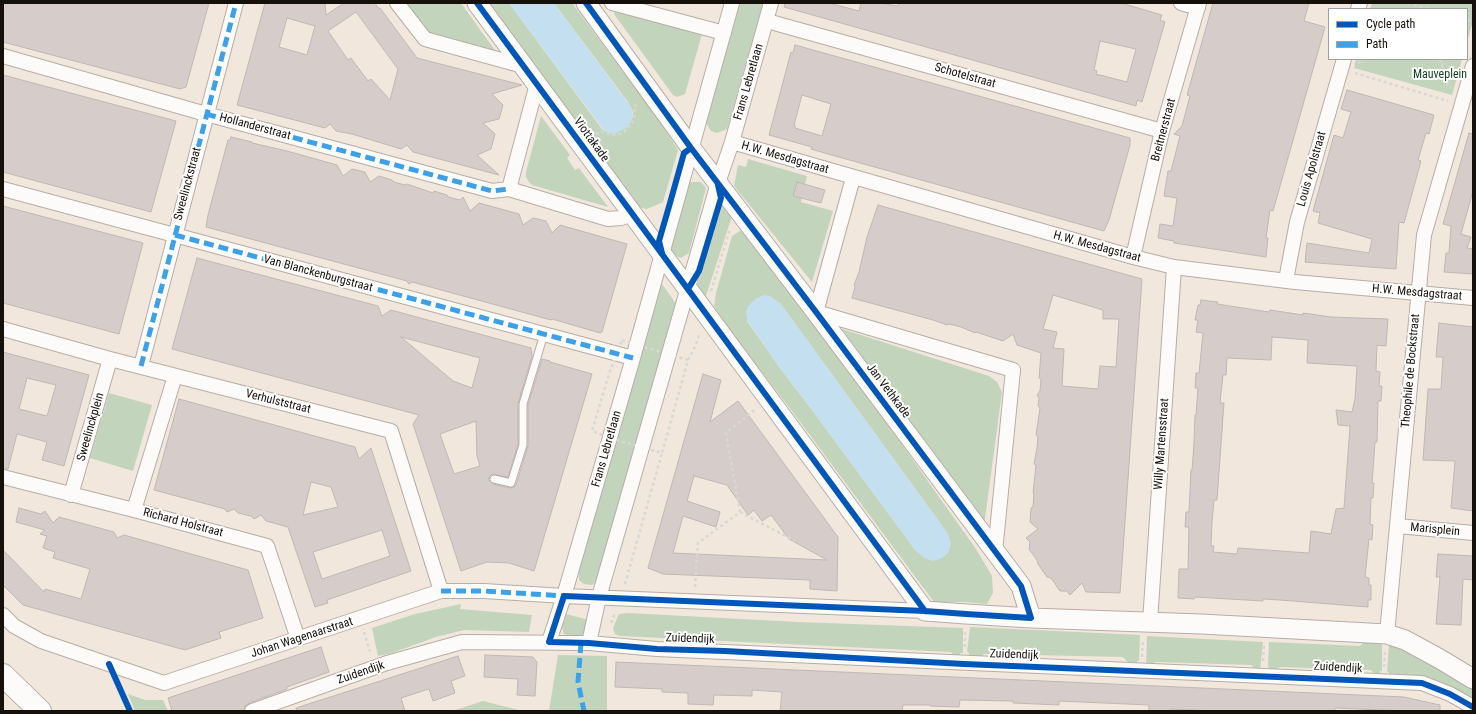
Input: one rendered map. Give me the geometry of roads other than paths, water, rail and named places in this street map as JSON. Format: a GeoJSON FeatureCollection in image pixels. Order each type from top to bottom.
{"type":"FeatureCollection","features":[{"type":"Feature","properties":{"kind":"highway"},"geometry":{"type":"LineString","coordinates":[[3,676],[40,711]]}},
{"type":"Feature","properties":{"kind":"street","name":"Sweelinckstraat"},"geometry":{"type":"LineString","coordinates":[[141,366],[236,3]]}},
{"type":"Feature","properties":{"kind":"street"},"geometry":{"type":"LineString","coordinates":[[398,3],[425,39],[523,66]]}},
{"type":"Feature","properties":{"kind":"street","name":"Viottakade"},"geometry":{"type":"LineString","coordinates":[[477,3],[581,146],[634,214],[662,255],[688,289]]}},
{"type":"Feature","properties":{"kind":"street"},"geometry":{"type":"LineString","coordinates":[[586,3],[651,94],[718,183]]}},
{"type":"Feature","properties":{"kind":"street"},"geometry":{"type":"LineString","coordinates":[[612,3],[724,33]]}},
{"type":"Feature","properties":{"kind":"street","name":"Frans Lebretlaan"},"geometry":{"type":"LineString","coordinates":[[549,642],[634,358],[732,3]]}},
{"type":"Feature","properties":{"kind":"street","name":"Frans Lebretlaan"},"geometry":{"type":"LineString","coordinates":[[596,644],[599,597],[771,3]]}},
{"type":"Feature","properties":{"kind":"street"},"geometry":{"type":"LineString","coordinates":[[1181,3],[1198,5]]}},
{"type":"Feature","properties":{"kind":"street","name":"Breitnerstraat"},"geometry":{"type":"LineString","coordinates":[[1133,257],[1162,131],[1198,5]]}},
{"type":"Feature","properties":{"kind":"street","name":"Schotelstraat"},"geometry":{"type":"LineString","coordinates":[[767,21],[1162,131]]}},
{"type":"Feature","properties":{"kind":"street","name":"Hollanderstraat"},"geometry":{"type":"LineString","coordinates":[[3,56],[206,114],[492,190],[509,189]]}},
{"type":"Feature","properties":{"kind":"street","name":"Louis Apolstraat"},"geometry":{"type":"LineString","coordinates":[[1286,280],[1297,222],[1342,64]]}},
{"type":"Feature","properties":{"kind":"street","name":"Theophile de Bockstraat"},"geometry":{"type":"LineString","coordinates":[[1387,634],[1424,236],[1473,66]]}},
{"type":"Feature","properties":{"kind":"street"},"geometry":{"type":"LineString","coordinates":[[537,84],[509,189],[608,219],[620,218],[634,214]]}},
{"type":"Feature","properties":{"kind":"street","name":"H.W. Mesdagstraat"},"geometry":{"type":"LineString","coordinates":[[732,142],[853,178],[1133,257],[1174,266],[1286,280],[1418,294],[1473,298]]}},
{"type":"Feature","properties":{"kind":"street"},"geometry":{"type":"LineString","coordinates":[[853,178],[816,312],[1013,370],[994,552]]}},
{"type":"Feature","properties":{"kind":"street","name":"Jan Vethkade"},"geometry":{"type":"LineString","coordinates":[[718,183],[1020,586],[1031,618]]}},
{"type":"Feature","properties":{"kind":"street","name":"Van Blanckenburgstraat"},"geometry":{"type":"LineString","coordinates":[[3,189],[634,358]]}},
{"type":"Feature","properties":{"kind":"street","name":"Willy Martensstraat"},"geometry":{"type":"LineString","coordinates":[[1150,622],[1174,266]]}},
{"type":"Feature","properties":{"kind":"street"},"geometry":{"type":"LineString","coordinates":[[688,289],[796,438],[925,610]]}},
{"type":"Feature","properties":{"kind":"street","name":"Verhulststraat"},"geometry":{"type":"LineString","coordinates":[[3,329],[110,359],[391,431],[441,591]]}},
{"type":"Feature","properties":{"kind":"street","name":"Sweelinckplein"},"geometry":{"type":"LineString","coordinates":[[71,495],[110,359]]}},
{"type":"Feature","properties":{"kind":"street"},"geometry":{"type":"LineString","coordinates":[[134,510],[175,376]]}},
{"type":"Feature","properties":{"kind":"street","name":"Richard Holstraat"},"geometry":{"type":"LineString","coordinates":[[3,477],[267,546],[298,639]]}},
{"type":"Feature","properties":{"kind":"street","name":"Marisplein"},"geometry":{"type":"LineString","coordinates":[[1398,526],[1473,533]]}},
{"type":"Feature","properties":{"kind":"street","name":"Johan Wagenaarstraat"},"geometry":{"type":"LineString","coordinates":[[3,615],[14,626],[41,641],[164,683],[441,591],[484,591],[599,597]]}},
{"type":"Feature","properties":{"kind":"street"},"geometry":{"type":"LineString","coordinates":[[599,597],[925,610],[1031,618],[1265,627],[1387,634],[1405,640],[1473,679]]}},
{"type":"Feature","properties":{"kind":"street","name":"Zuidendijk"},"geometry":{"type":"LineString","coordinates":[[252,711],[375,668],[462,642],[549,642],[596,644],[657,649],[725,651],[964,664],[1422,684],[1450,694],[1473,707]]}},
{"type":"Feature","properties":{"kind":"lane"},"geometry":{"type":"LineString","coordinates":[[494,479],[511,483],[523,444],[523,404],[544,334]]}},
{"type":"Feature","properties":{"kind":"water"},"geometry":{"type":"Polygon","coordinates":[[[509,3],[554,3],[631,107],[633,116],[628,127],[614,134],[603,129],[509,3]]]}},
{"type":"Feature","properties":{"kind":"water"},"geometry":{"type":"Polygon","coordinates":[[[764,295],[770,296],[780,303],[948,534],[951,544],[948,553],[942,558],[933,561],[924,558],[916,551],[780,368],[747,320],[746,312],[748,306],[755,299],[764,295]]]}},
{"type":"Feature","properties":{"kind":"park label","name":"Mauveplein"},"geometry":{"type":"Point","coordinates":[1440,75]}}]}
